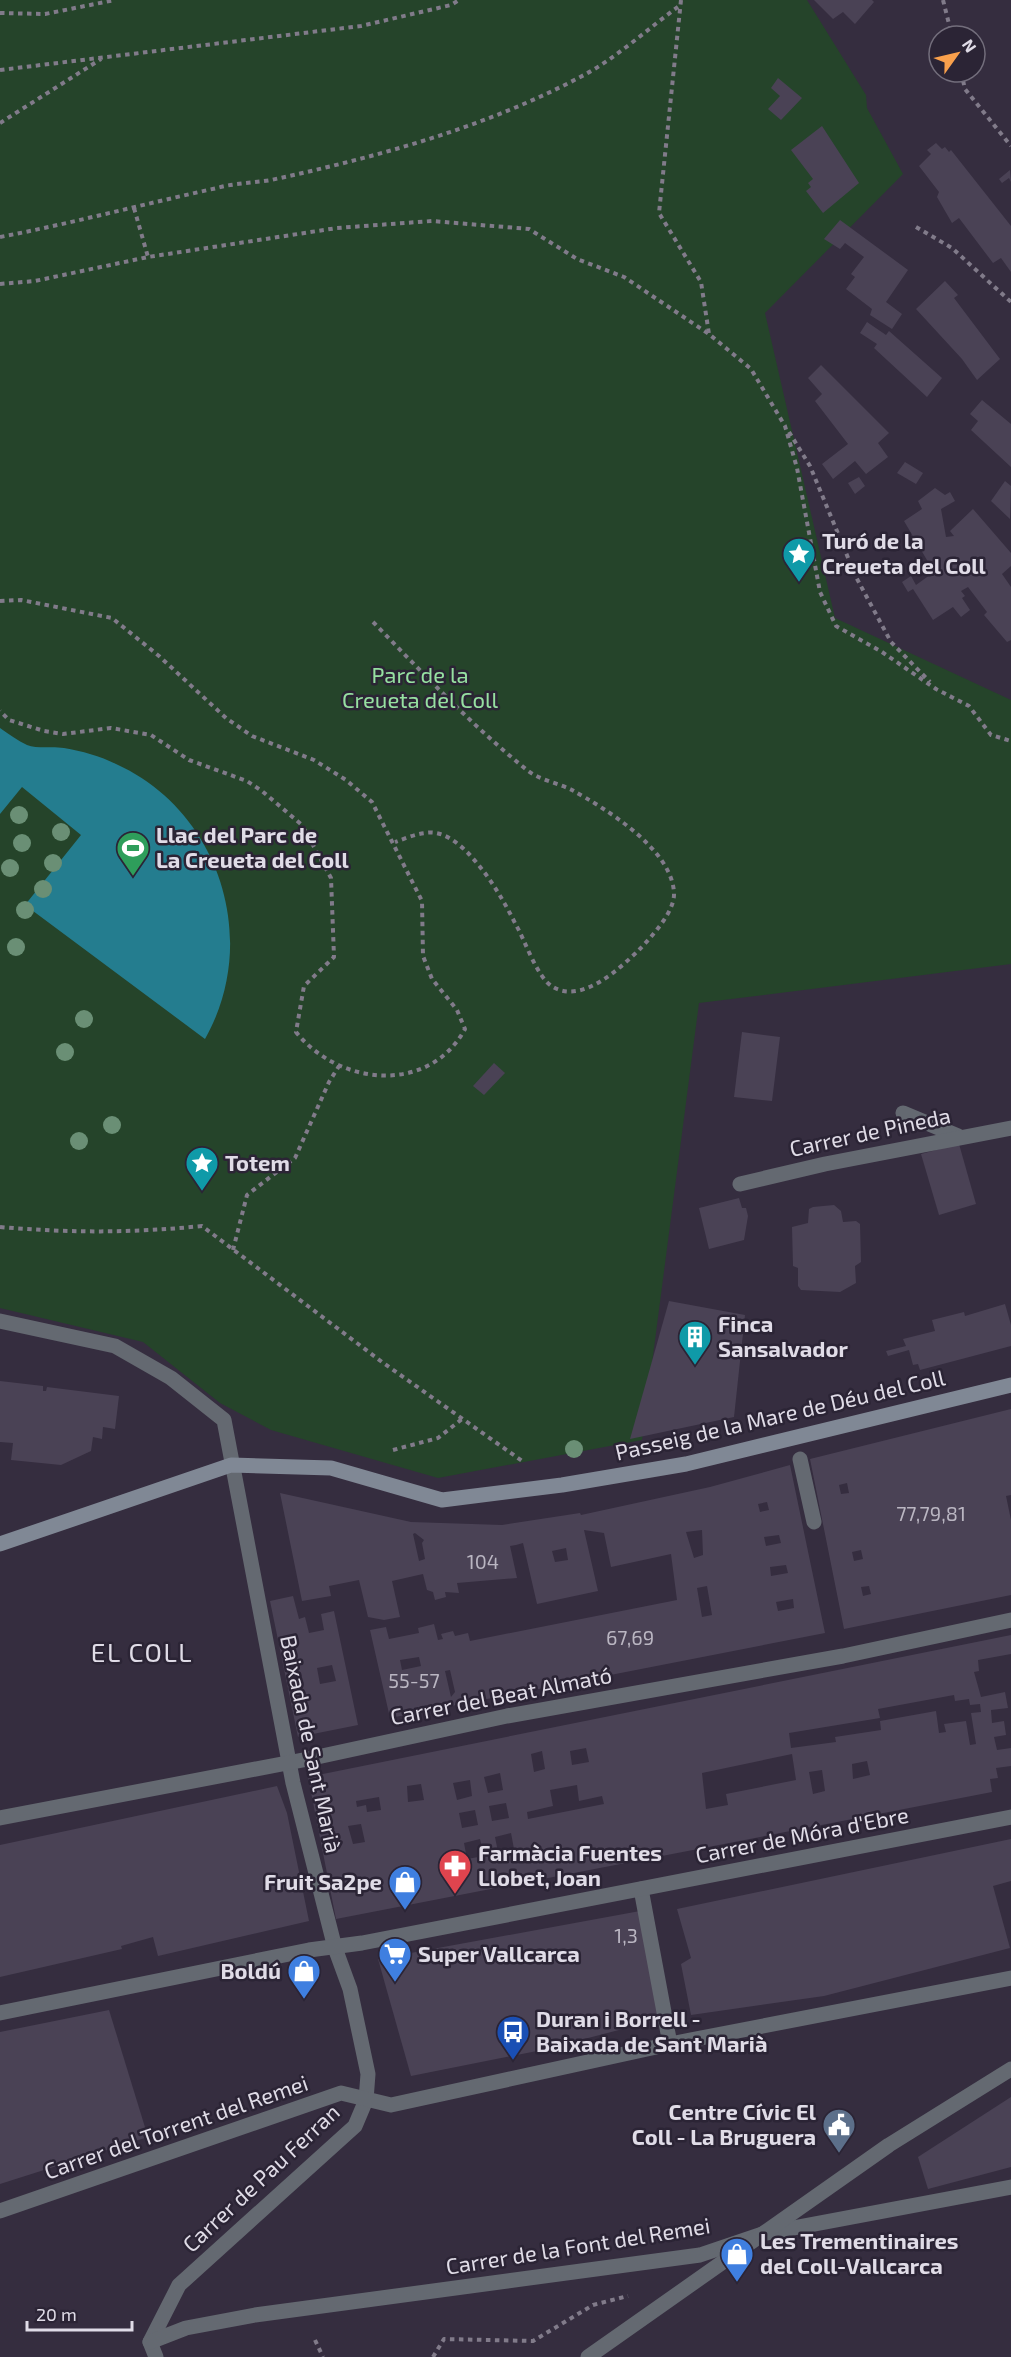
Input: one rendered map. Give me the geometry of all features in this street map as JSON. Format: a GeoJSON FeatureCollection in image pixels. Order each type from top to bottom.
{"type":"FeatureCollection","features":[{"type":"Feature","properties":{"kind":"street"},"geometry":{"type":"LineString","coordinates":[[903,1113],[958,1136]]}},
{"type":"Feature","properties":{"kind":"street","name":"Carrer de Pineda"},"geometry":{"type":"LineString","coordinates":[[740,1185],[958,1136],[1011,1128]]}},
{"type":"Feature","properties":{"kind":"street","name":"Baixada de Sant Marià"},"geometry":{"type":"LineString","coordinates":[[0,1321],[115,1346],[171,1378],[224,1420],[293,1783],[335,1948],[354,2009],[368,2074],[366,2100]]}},
{"type":"Feature","properties":{"kind":"street","name":"Passeig de la Mare de Déu del Coll"},"geometry":{"type":"LineString","coordinates":[[0,1544],[231,1465],[332,1468],[442,1500],[562,1485],[686,1464],[1011,1384]]}},
{"type":"Feature","properties":{"kind":"street"},"geometry":{"type":"LineString","coordinates":[[800,1459],[814,1522]]}},
{"type":"Feature","properties":{"kind":"street","name":"Carrer del Beat Almató"},"geometry":{"type":"LineString","coordinates":[[0,1818],[507,1716],[843,1656],[1011,1620]]}},
{"type":"Feature","properties":{"kind":"street","name":"Carrer de Móra d'Ebre"},"geometry":{"type":"LineString","coordinates":[[0,2013],[309,1950],[335,1948],[1011,1817]]}},
{"type":"Feature","properties":{"kind":"street"},"geometry":{"type":"LineString","coordinates":[[641,1889],[670,2044]]}},
{"type":"Feature","properties":{"kind":"street","name":"Carrer del Torrent del Remei"},"geometry":{"type":"LineString","coordinates":[[0,2211],[341,2093],[392,2104],[670,2044],[1011,1978]]}},
{"type":"Feature","properties":{"kind":"street"},"geometry":{"type":"LineString","coordinates":[[588,2357],[889,2145],[1011,2069]]}},
{"type":"Feature","properties":{"kind":"street","name":"Carrer de Pau Ferran"},"geometry":{"type":"LineString","coordinates":[[150,2342],[179,2285],[355,2126],[366,2100]]}},
{"type":"Feature","properties":{"kind":"street","name":"Carrer de la Font del Remei"},"geometry":{"type":"LineString","coordinates":[[150,2342],[186,2328],[255,2315],[699,2255],[762,2234],[1011,2187]]}},
{"type":"Feature","properties":{"kind":"street"},"geometry":{"type":"LineString","coordinates":[[150,2342],[156,2357]]}},
{"type":"Feature","properties":{"kind":"path"},"geometry":{"type":"LineString","coordinates":[[0,13],[45,14],[115,0]]}},
{"type":"Feature","properties":{"kind":"path"},"geometry":{"type":"LineString","coordinates":[[0,70],[361,26],[451,5],[459,0]]}},
{"type":"Feature","properties":{"kind":"path"},"geometry":{"type":"LineString","coordinates":[[681,0],[659,213],[701,282],[709,334]]}},
{"type":"Feature","properties":{"kind":"path"},"geometry":{"type":"LineString","coordinates":[[943,0],[949,24]]}},
{"type":"Feature","properties":{"kind":"path"},"geometry":{"type":"LineString","coordinates":[[0,237],[68,224],[220,187],[268,180],[328,166],[400,147],[516,108],[586,74],[679,6]]}},
{"type":"Feature","properties":{"kind":"path"},"geometry":{"type":"LineString","coordinates":[[0,123],[102,59]]}},
{"type":"Feature","properties":{"kind":"path"},"geometry":{"type":"LineString","coordinates":[[964,84],[965,89],[1011,146]]}},
{"type":"Feature","properties":{"kind":"path"},"geometry":{"type":"LineString","coordinates":[[134,208],[148,256]]}},
{"type":"Feature","properties":{"kind":"path"},"geometry":{"type":"LineString","coordinates":[[0,284],[35,282],[148,256],[338,228],[432,220],[529,229],[577,259],[624,277],[709,334],[751,369],[810,466],[856,577],[891,642],[936,689]]}},
{"type":"Feature","properties":{"kind":"path"},"geometry":{"type":"LineString","coordinates":[[916,227],[952,248],[1011,302]]}},
{"type":"Feature","properties":{"kind":"path"},"geometry":{"type":"LineString","coordinates":[[785,426],[797,468],[820,592],[836,626],[882,652],[936,689],[969,706],[991,735],[1011,741]]}},
{"type":"Feature","properties":{"kind":"path"},"geometry":{"type":"LineString","coordinates":[[0,601],[21,600],[112,618],[159,656],[226,718],[252,736],[314,760],[346,780],[372,802],[395,842],[422,901],[423,956],[432,979],[457,1010],[465,1029],[456,1046],[438,1062],[420,1072],[386,1076],[339,1066],[310,1049],[296,1032],[304,986],[334,957],[332,878],[303,825],[247,781],[189,760],[151,735],[111,728],[63,734],[44,731],[9,720],[0,711]]}},
{"type":"Feature","properties":{"kind":"path"},"geometry":{"type":"LineString","coordinates":[[373,622],[491,741],[530,773],[570,789],[607,811],[640,837],[663,861],[674,894],[665,918],[628,960],[607,977],[574,992],[552,986],[537,967],[503,900],[483,869],[461,847],[450,838],[426,832],[395,842]]}},
{"type":"Feature","properties":{"kind":"path"},"geometry":{"type":"LineString","coordinates":[[233,1250],[247,1195],[295,1158],[328,1082],[339,1066]]}},
{"type":"Feature","properties":{"kind":"path"},"geometry":{"type":"LineString","coordinates":[[0,1227],[71,1233],[136,1233],[202,1226],[462,1419],[528,1465]]}},
{"type":"Feature","properties":{"kind":"path"},"geometry":{"type":"LineString","coordinates":[[393,1450],[438,1438],[462,1419]]}},
{"type":"Feature","properties":{"kind":"path"},"geometry":{"type":"LineString","coordinates":[[433,2357],[444,2339],[533,2340],[593,2305],[634,2293]]}},
{"type":"Feature","properties":{"kind":"path"},"geometry":{"type":"LineString","coordinates":[[315,2340],[323,2357]]}},
{"type":"Feature","properties":{"kind":"green space","name":"Parc de la Creueta del Coll"},"geometry":{"type":"Polygon","coordinates":[[[0,0],[807,0],[866,95],[867,108],[903,174],[765,313],[835,618],[1011,700],[1011,964],[699,1003],[642,1440],[438,1478],[271,1430],[220,1403],[143,1342],[0,1308],[0,0]]]}},
{"type":"Feature","properties":{"kind":"water","name":"Llac del Parc de La Creueta del Coll"},"geometry":{"type":"Polygon","coordinates":[[[0,728],[27,745],[60,747],[97,756],[116,764],[152,785],[182,813],[205,846],[221,882],[229,921],[229,961],[222,1001],[205,1039],[25,905],[81,835],[22,787],[0,814],[0,728]]]}},
{"type":"Feature","properties":{"kind":"building"},"geometry":{"type":"Polygon","coordinates":[[[814,0],[872,0],[874,2],[855,24],[843,12],[833,19],[814,0]]]}},
{"type":"Feature","properties":{"kind":"building"},"geometry":{"type":"Polygon","coordinates":[[[778,78],[802,98],[781,120],[768,109],[780,96],[771,88],[778,78]]]}},
{"type":"Feature","properties":{"kind":"building"},"geometry":{"type":"Polygon","coordinates":[[[822,126],[859,183],[823,213],[806,191],[811,187],[808,183],[813,179],[791,150],[822,126]]]}},
{"type":"Feature","properties":{"kind":"building"},"geometry":{"type":"Polygon","coordinates":[[[936,143],[942,149],[945,147],[949,152],[951,150],[1011,226],[1011,272],[1001,258],[993,263],[959,218],[952,223],[937,197],[939,192],[919,166],[931,154],[927,150],[936,143]]]}},
{"type":"Feature","properties":{"kind":"building"},"geometry":{"type":"Polygon","coordinates":[[[1010,170],[1011,182],[1009,178],[1002,183],[999,179],[1010,170]]]}},
{"type":"Feature","properties":{"kind":"building"},"geometry":{"type":"Polygon","coordinates":[[[840,220],[908,270],[886,302],[902,314],[892,329],[870,315],[872,309],[846,289],[855,277],[851,274],[864,257],[845,243],[840,249],[824,239],[840,220]]]}},
{"type":"Feature","properties":{"kind":"building"},"geometry":{"type":"Polygon","coordinates":[[[945,281],[958,295],[954,298],[1000,359],[977,380],[962,359],[916,309],[945,281]]]}},
{"type":"Feature","properties":{"kind":"building"},"geometry":{"type":"Polygon","coordinates":[[[867,322],[886,335],[889,331],[942,378],[927,397],[874,348],[877,344],[860,333],[867,322]]]}},
{"type":"Feature","properties":{"kind":"building"},"geometry":{"type":"Polygon","coordinates":[[[821,365],[889,433],[878,443],[888,457],[866,474],[855,461],[833,479],[822,464],[848,444],[815,401],[822,394],[808,378],[821,365]]]}},
{"type":"Feature","properties":{"kind":"building"},"geometry":{"type":"Polygon","coordinates":[[[982,400],[1011,424],[1011,467],[971,430],[978,421],[970,414],[982,400]]]}},
{"type":"Feature","properties":{"kind":"building"},"geometry":{"type":"Polygon","coordinates":[[[905,462],[923,473],[916,484],[897,473],[905,462]]]}},
{"type":"Feature","properties":{"kind":"building"},"geometry":{"type":"Polygon","coordinates":[[[859,477],[865,486],[855,494],[848,483],[859,477]]]}},
{"type":"Feature","properties":{"kind":"building"},"geometry":{"type":"Polygon","coordinates":[[[1005,481],[1011,486],[1010,519],[991,501],[1005,481]]]}},
{"type":"Feature","properties":{"kind":"building"},"geometry":{"type":"Polygon","coordinates":[[[935,488],[945,495],[950,492],[955,501],[941,509],[946,537],[954,536],[950,531],[973,509],[1011,553],[1011,566],[1002,574],[1011,587],[1011,640],[1007,642],[984,615],[987,612],[968,587],[961,591],[965,596],[962,598],[970,610],[961,617],[953,607],[933,620],[913,589],[908,592],[902,582],[911,576],[916,585],[934,572],[904,521],[922,509],[918,501],[935,488]]]}},
{"type":"Feature","properties":{"kind":"building"},"geometry":{"type":"Polygon","coordinates":[[[742,1032],[780,1037],[772,1101],[734,1097],[742,1032]]]}},
{"type":"Feature","properties":{"kind":"building"},"geometry":{"type":"Polygon","coordinates":[[[494,1063],[505,1073],[484,1095],[473,1086],[494,1063]]]}},
{"type":"Feature","properties":{"kind":"building"},"geometry":{"type":"Polygon","coordinates":[[[959,1144],[976,1204],[939,1215],[921,1154],[959,1144]]]}},
{"type":"Feature","properties":{"kind":"building"},"geometry":{"type":"Polygon","coordinates":[[[739,1198],[748,1216],[744,1240],[709,1249],[699,1208],[739,1198]]]}},
{"type":"Feature","properties":{"kind":"building"},"geometry":{"type":"Polygon","coordinates":[[[834,1205],[841,1211],[843,1222],[856,1221],[860,1224],[861,1262],[855,1266],[856,1283],[840,1292],[801,1290],[798,1286],[798,1268],[793,1266],[792,1227],[808,1223],[809,1209],[834,1205]]]}},
{"type":"Feature","properties":{"kind":"building","name":"Finca Sansalvador"},"geometry":{"type":"Polygon","coordinates":[[[669,1301],[745,1315],[734,1417],[630,1439],[669,1301]]]}},
{"type":"Feature","properties":{"kind":"building"},"geometry":{"type":"Polygon","coordinates":[[[1005,1304],[1011,1325],[1011,1346],[920,1370],[918,1364],[913,1365],[909,1350],[888,1356],[886,1351],[906,1346],[903,1339],[935,1331],[932,1320],[964,1312],[965,1316],[1005,1304]]]}},
{"type":"Feature","properties":{"kind":"building"},"geometry":{"type":"Polygon","coordinates":[[[0,1381],[43,1386],[43,1391],[46,1391],[47,1387],[119,1396],[115,1429],[103,1427],[102,1439],[93,1437],[91,1451],[61,1465],[11,1460],[13,1443],[0,1442],[0,1381]]]}},
{"type":"Feature","properties":{"kind":"building"},"geometry":{"type":"Polygon","coordinates":[[[1011,1409],[1011,1495],[1006,1496],[1011,1520],[1011,1595],[844,1629],[810,1459],[1011,1409]],[[847,1483],[839,1485],[841,1494],[849,1493],[847,1483]],[[861,1550],[852,1552],[854,1561],[863,1559],[861,1550]],[[869,1586],[861,1587],[863,1596],[871,1594],[869,1586]]]}},
{"type":"Feature","properties":{"kind":"building"},"geometry":{"type":"Polygon","coordinates":[[[790,1465],[825,1633],[390,1718],[370,1630],[386,1627],[389,1639],[419,1633],[418,1628],[434,1624],[438,1640],[443,1639],[441,1634],[453,1631],[455,1636],[468,1633],[470,1641],[677,1600],[671,1554],[611,1567],[604,1533],[584,1530],[598,1591],[537,1604],[523,1543],[510,1546],[517,1578],[457,1583],[459,1593],[445,1592],[446,1597],[435,1600],[433,1592],[427,1590],[423,1574],[392,1581],[400,1617],[384,1620],[368,1617],[359,1580],[329,1586],[331,1596],[302,1601],[280,1493],[411,1522],[502,1525],[580,1513],[581,1515],[710,1487],[790,1465]],[[767,1502],[758,1504],[760,1512],[769,1510],[767,1502]],[[702,1530],[686,1532],[694,1558],[703,1555],[702,1530]],[[415,1533],[413,1534],[419,1561],[425,1559],[422,1543],[424,1540],[415,1533]],[[779,1535],[764,1537],[766,1546],[781,1543],[779,1535]],[[566,1548],[552,1551],[555,1562],[568,1560],[566,1548]],[[786,1565],[770,1567],[771,1576],[788,1573],[786,1565]],[[707,1586],[697,1588],[702,1617],[712,1615],[707,1586]],[[793,1599],[776,1602],[778,1611],[794,1608],[793,1599]],[[419,1657],[400,1660],[402,1670],[421,1666],[419,1657]],[[450,1670],[445,1671],[451,1697],[455,1692],[450,1670]]]}},
{"type":"Feature","properties":{"kind":"building"},"geometry":{"type":"Polygon","coordinates":[[[293,1596],[299,1619],[305,1617],[309,1633],[324,1630],[321,1614],[334,1611],[358,1725],[298,1737],[270,1601],[293,1596]],[[332,1665],[317,1668],[320,1684],[336,1681],[332,1665]]]}},
{"type":"Feature","properties":{"kind":"building"},"geometry":{"type":"Polygon","coordinates":[[[1011,1635],[1011,1654],[978,1660],[979,1671],[974,1672],[981,1697],[1005,1692],[1008,1708],[991,1710],[992,1723],[1004,1721],[1006,1735],[994,1737],[997,1750],[1011,1748],[1011,1766],[996,1768],[998,1778],[990,1779],[992,1792],[336,1919],[308,1777],[1011,1635]],[[954,1695],[878,1709],[880,1718],[789,1733],[791,1748],[836,1742],[835,1737],[881,1730],[880,1721],[936,1711],[939,1733],[946,1732],[944,1724],[966,1721],[970,1745],[976,1744],[971,1713],[981,1712],[980,1704],[970,1705],[969,1699],[955,1701],[954,1695]],[[586,1748],[570,1751],[572,1765],[589,1762],[586,1748]],[[542,1751],[531,1754],[534,1772],[545,1769],[542,1751]],[[792,1754],[702,1773],[706,1809],[728,1805],[726,1794],[796,1780],[792,1754]],[[867,1761],[852,1764],[853,1779],[870,1775],[867,1761]],[[822,1770],[809,1772],[813,1794],[825,1791],[822,1770]],[[500,1773],[484,1777],[488,1793],[503,1790],[500,1773]],[[470,1780],[453,1783],[457,1800],[472,1796],[470,1780]],[[421,1784],[407,1786],[408,1802],[424,1800],[421,1784]],[[577,1785],[550,1790],[553,1806],[527,1812],[528,1819],[604,1804],[602,1796],[579,1801],[577,1785]],[[379,1797],[356,1801],[357,1807],[366,1805],[367,1812],[381,1810],[379,1797]],[[506,1803],[489,1806],[492,1821],[509,1818],[506,1803]],[[475,1810],[459,1813],[462,1828],[478,1825],[475,1810]],[[361,1824],[348,1826],[353,1844],[365,1842],[361,1824]],[[511,1833],[495,1837],[498,1852],[514,1849],[511,1833]],[[480,1839],[464,1843],[467,1859],[484,1856],[480,1839]]]}},
{"type":"Feature","properties":{"kind":"building"},"geometry":{"type":"Polygon","coordinates":[[[277,1786],[287,1813],[309,1921],[158,1956],[153,1937],[121,1946],[122,1949],[0,1977],[0,1845],[277,1786]]]}},
{"type":"Feature","properties":{"kind":"building"},"geometry":{"type":"Polygon","coordinates":[[[1011,1839],[1011,1881],[993,1886],[1010,1948],[824,1996],[691,2015],[681,1964],[691,1958],[677,1909],[1011,1839]]]}},
{"type":"Feature","properties":{"kind":"building"},"geometry":{"type":"Polygon","coordinates":[[[640,1911],[665,2018],[542,2050],[411,2076],[378,1959],[640,1911]]]}},
{"type":"Feature","properties":{"kind":"building"},"geometry":{"type":"Polygon","coordinates":[[[109,2010],[148,2137],[0,2184],[0,2032],[109,2010]]]}},
{"type":"Feature","properties":{"kind":"building"},"geometry":{"type":"Polygon","coordinates":[[[1011,2097],[1011,2167],[928,2189],[918,2157],[1011,2097]]]}},
{"type":"Feature","properties":{"kind":"place","name":"Turó de la Creueta del Coll"},"geometry":{"type":"Point","coordinates":[799,583]}},
{"type":"Feature","properties":{"kind":"place","name":"Llac del Parc de La Creueta del Coll"},"geometry":{"type":"Point","coordinates":[133,877]}},
{"type":"Feature","properties":{"kind":"place","name":"Totem"},"geometry":{"type":"Point","coordinates":[202,1192]}},
{"type":"Feature","properties":{"kind":"place","name":"Finca Sansalvador"},"geometry":{"type":"Point","coordinates":[695,1366]}},
{"type":"Feature","properties":{"kind":"place","name":"Farmàcia Fuentes Llobet, Joan"},"geometry":{"type":"Point","coordinates":[455,1895]}},
{"type":"Feature","properties":{"kind":"place","name":"Fruit Sa2pe"},"geometry":{"type":"Point","coordinates":[405,1911]}},
{"type":"Feature","properties":{"kind":"place","name":"Super Vallcarca"},"geometry":{"type":"Point","coordinates":[395,1983]}},
{"type":"Feature","properties":{"kind":"place","name":"Boldú"},"geometry":{"type":"Point","coordinates":[304,2000]}},
{"type":"Feature","properties":{"kind":"place","name":"Duran i Borrell - Baixada de Sant Marià"},"geometry":{"type":"Point","coordinates":[513,2061]}},
{"type":"Feature","properties":{"kind":"place","name":"Centre Cívic El Coll - La Bruguera"},"geometry":{"type":"Point","coordinates":[839,2154]}},
{"type":"Feature","properties":{"kind":"place","name":"Les Trementinaires del Coll-Vallcarca"},"geometry":{"type":"Point","coordinates":[737,2283]}},
{"type":"Feature","properties":{"kind":"district","name":"EL COLL"},"geometry":{"type":"Point","coordinates":[142,1653]}}]}
